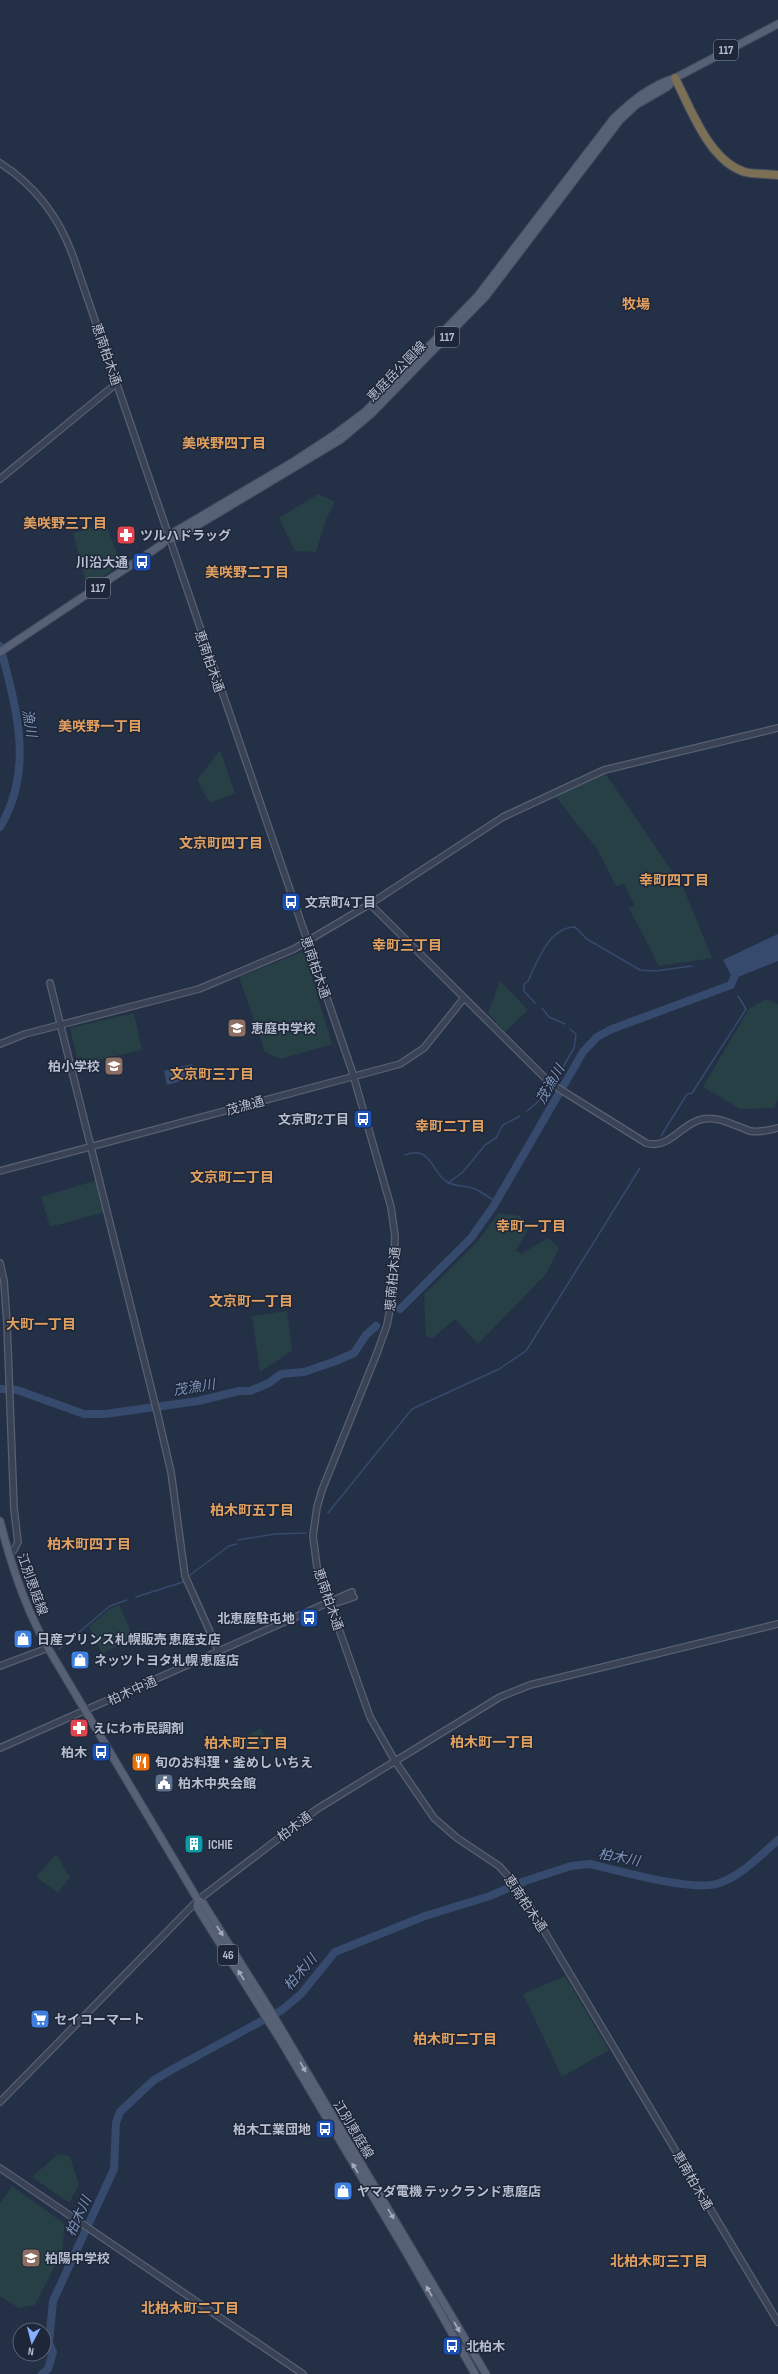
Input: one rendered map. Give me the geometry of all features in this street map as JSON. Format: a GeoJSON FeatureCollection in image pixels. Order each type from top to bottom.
{"type":"FeatureCollection","features":[{"type":"Feature","properties":{"kind":"highway"},"geometry":{"type":"LineString","coordinates":[[675,78],[708,141],[719,156],[736,169],[746,173],[776,173]]}},
{"type":"Feature","properties":{"kind":"main road","name":"恵庭岳公園線"},"geometry":{"type":"LineString","coordinates":[[0,652],[169,540],[178,537],[340,440],[371,414],[486,296],[620,120],[636,105],[667,87],[675,78],[778,24]]}},
{"type":"Feature","properties":{"kind":"main road","name":"江別恵庭線"},"geometry":{"type":"LineString","coordinates":[[0,1521],[9,1554],[29,1611],[48,1648],[84,1711],[198,1900],[203,1903],[264,2007],[486,2374]]}},
{"type":"Feature","properties":{"kind":"main road","name":"江別恵庭線"},"geometry":{"type":"LineString","coordinates":[[274,2023],[475,2374]]}},
{"type":"Feature","properties":{"kind":"street","name":"恵南柏木通"},"geometry":{"type":"LineString","coordinates":[[0,163],[16,173],[36,191],[61,228],[74,256],[154,489],[169,540],[353,1076],[391,1207],[395,1236],[394,1276],[387,1325],[317,1507],[314,1548],[320,1578],[370,1717],[395,1761],[425,1807],[441,1825],[457,1838],[494,1862],[510,1877],[526,1900],[778,2322]]}},
{"type":"Feature","properties":{"kind":"street"},"geometry":{"type":"LineString","coordinates":[[0,479],[117,383]]}},
{"type":"Feature","properties":{"kind":"street"},"geometry":{"type":"LineString","coordinates":[[0,1044],[25,1034],[61,1024],[198,989],[307,942],[370,904],[503,817],[604,770],[778,728]]}},
{"type":"Feature","properties":{"kind":"street"},"geometry":{"type":"LineString","coordinates":[[370,904],[529,1063],[558,1088],[652,1145],[663,1144],[693,1122],[703,1119],[726,1121],[751,1131],[778,1128]]}},
{"type":"Feature","properties":{"kind":"street"},"geometry":{"type":"LineString","coordinates":[[50,983],[92,1147],[171,1472],[185,1576],[219,1652]]}},
{"type":"Feature","properties":{"kind":"street","name":"茂漁通"},"geometry":{"type":"LineString","coordinates":[[0,1171],[400,1064],[419,1052],[464,998]]}},
{"type":"Feature","properties":{"kind":"street"},"geometry":{"type":"LineString","coordinates":[[0,1263],[5,1296],[10,1383],[14,1509],[18,1542],[14,1550],[9,1554]]}},
{"type":"Feature","properties":{"kind":"street","name":"柏木中通"},"geometry":{"type":"LineString","coordinates":[[0,1748],[330,1603],[336,1603],[353,1595]]}},
{"type":"Feature","properties":{"kind":"street","name":"柏木通"},"geometry":{"type":"LineString","coordinates":[[0,2102],[198,1900],[317,1809],[395,1761],[514,1690],[604,1665],[778,1624]]}},
{"type":"Feature","properties":{"kind":"street"},"geometry":{"type":"LineString","coordinates":[[0,1666],[48,1648]]}},
{"type":"Feature","properties":{"kind":"street"},"geometry":{"type":"LineString","coordinates":[[0,2168],[94,2234],[303,2374]]}},
{"type":"Feature","properties":{"kind":"green space"},"geometry":{"type":"Polygon","coordinates":[[[318,494],[335,502],[327,517],[316,552],[295,551],[279,518],[318,494]]]}},
{"type":"Feature","properties":{"kind":"green space"},"geometry":{"type":"Polygon","coordinates":[[[106,524],[121,564],[91,585],[85,579],[73,533],[106,524]]]}},
{"type":"Feature","properties":{"kind":"green space"},"geometry":{"type":"Polygon","coordinates":[[[220,750],[235,793],[210,803],[197,780],[220,750]]]}},
{"type":"Feature","properties":{"kind":"green space"},"geometry":{"type":"Polygon","coordinates":[[[605,773],[683,887],[712,958],[659,966],[629,908],[635,906],[624,884],[616,886],[597,849],[555,796],[605,773]]]}},
{"type":"Feature","properties":{"kind":"green space"},"geometry":{"type":"Polygon","coordinates":[[[304,951],[332,1044],[281,1059],[265,1052],[239,977],[304,951]]]}},
{"type":"Feature","properties":{"kind":"green space"},"geometry":{"type":"Polygon","coordinates":[[[500,981],[528,1010],[505,1032],[488,1013],[500,981]]]}},
{"type":"Feature","properties":{"kind":"green space"},"geometry":{"type":"Polygon","coordinates":[[[765,999],[778,1004],[778,1100],[774,1108],[740,1109],[703,1087],[749,1009],[765,999]]]}},
{"type":"Feature","properties":{"kind":"green space"},"geometry":{"type":"Polygon","coordinates":[[[134,1013],[142,1050],[84,1063],[82,1057],[77,1058],[70,1028],[134,1013]]]}},
{"type":"Feature","properties":{"kind":"green space"},"geometry":{"type":"Polygon","coordinates":[[[97,1180],[105,1212],[50,1227],[41,1197],[97,1180]]]}},
{"type":"Feature","properties":{"kind":"green space"},"geometry":{"type":"Polygon","coordinates":[[[499,1213],[520,1216],[529,1228],[516,1251],[521,1254],[548,1238],[559,1248],[547,1273],[478,1344],[455,1319],[433,1338],[426,1336],[424,1294],[477,1242],[499,1213]]]}},
{"type":"Feature","properties":{"kind":"green space"},"geometry":{"type":"Polygon","coordinates":[[[287,1311],[292,1351],[260,1372],[252,1316],[287,1311]]]}},
{"type":"Feature","properties":{"kind":"green space"},"geometry":{"type":"Polygon","coordinates":[[[119,1605],[134,1639],[102,1653],[89,1627],[109,1609],[119,1605]]]}},
{"type":"Feature","properties":{"kind":"green space"},"geometry":{"type":"Polygon","coordinates":[[[260,1728],[268,1739],[248,1752],[240,1741],[260,1728]]]}},
{"type":"Feature","properties":{"kind":"green space"},"geometry":{"type":"Polygon","coordinates":[[[56,1854],[70,1877],[58,1893],[36,1877],[56,1854]]]}},
{"type":"Feature","properties":{"kind":"green space"},"geometry":{"type":"Polygon","coordinates":[[[565,1976],[609,2050],[562,2077],[523,1994],[565,1976]]]}},
{"type":"Feature","properties":{"kind":"green space"},"geometry":{"type":"Polygon","coordinates":[[[63,2154],[70,2157],[79,2185],[69,2203],[32,2177],[57,2155],[63,2154]]]}},
{"type":"Feature","properties":{"kind":"green space","name":"柏陽中学校"},"geometry":{"type":"Polygon","coordinates":[[[12,2186],[65,2224],[62,2252],[35,2305],[19,2308],[0,2296],[0,2203],[12,2186]]]}},
{"type":"Feature","properties":{"kind":"water"},"geometry":{"type":"Polygon","coordinates":[[[778,934],[778,961],[733,979],[723,960],[778,934]]]}},
{"type":"Feature","properties":{"kind":"water"},"geometry":{"type":"Polygon","coordinates":[[[192,1064],[196,1077],[167,1085],[164,1071],[192,1064]]]}},
{"type":"Feature","properties":{"kind":"waterway","name":"漁川"},"geometry":{"type":"LineString","coordinates":[[0,646],[12,692],[19,738],[20,760],[17,783],[11,805],[0,827]]}},
{"type":"Feature","properties":{"kind":"waterway"},"geometry":{"type":"LineString","coordinates":[[535,1003],[524,991],[524,984],[528,981],[540,956],[551,939],[566,929],[575,927],[587,939],[640,970],[655,971],[692,966]]}},
{"type":"Feature","properties":{"kind":"waterway","name":"茂漁川"},"geometry":{"type":"LineString","coordinates":[[400,1309],[471,1238],[493,1207],[583,1052],[597,1037],[612,1029],[731,985],[737,970]]}},
{"type":"Feature","properties":{"kind":"waterway"},"geometry":{"type":"LineString","coordinates":[[661,1136],[687,1094],[692,1093],[746,1009],[738,996]]}},
{"type":"Feature","properties":{"kind":"waterway"},"geometry":{"type":"LineString","coordinates":[[542,1008],[549,1017],[565,1024]]}},
{"type":"Feature","properties":{"kind":"waterway"},"geometry":{"type":"LineString","coordinates":[[556,1079],[574,1048],[576,1034],[570,1029]]}},
{"type":"Feature","properties":{"kind":"waterway"},"geometry":{"type":"LineString","coordinates":[[527,1111],[548,1093]]}},
{"type":"Feature","properties":{"kind":"waterway"},"geometry":{"type":"LineString","coordinates":[[448,1183],[463,1172],[485,1145],[496,1138],[503,1125],[520,1116]]}},
{"type":"Feature","properties":{"kind":"waterway"},"geometry":{"type":"LineString","coordinates":[[405,1155],[414,1153],[421,1154],[430,1161],[437,1172],[447,1182],[453,1185],[475,1189],[496,1201]]}},
{"type":"Feature","properties":{"kind":"waterway"},"geometry":{"type":"LineString","coordinates":[[328,1513],[412,1409],[499,1369],[526,1351],[640,1168]]}},
{"type":"Feature","properties":{"kind":"waterway","name":"茂漁川"},"geometry":{"type":"LineString","coordinates":[[0,1389],[17,1390],[84,1414],[105,1414],[198,1401],[239,1391],[250,1391],[269,1383],[281,1374],[304,1372],[336,1361],[354,1353],[366,1335],[376,1326]]}},
{"type":"Feature","properties":{"kind":"waterway"},"geometry":{"type":"LineString","coordinates":[[238,1540],[275,1534],[306,1533]]}},
{"type":"Feature","properties":{"kind":"waterway"},"geometry":{"type":"LineString","coordinates":[[190,1575],[229,1546],[237,1544]]}},
{"type":"Feature","properties":{"kind":"waterway"},"geometry":{"type":"LineString","coordinates":[[136,1597],[183,1582]]}},
{"type":"Feature","properties":{"kind":"waterway"},"geometry":{"type":"LineString","coordinates":[[59,1649],[110,1606],[127,1600]]}},
{"type":"Feature","properties":{"kind":"waterway","name":"柏木川"},"geometry":{"type":"LineString","coordinates":[[42,2374],[48,2369],[53,2352],[49,2343],[53,2301],[114,2169],[116,2123],[120,2112],[154,2080],[282,2010],[301,1994],[335,1952],[425,1916],[490,1896],[525,1881],[571,1866],[590,1864],[672,1883],[689,1885],[716,1884],[741,1872],[778,1840]]}},
{"type":"Feature","properties":{"kind":"place","name":"ツルハドラッグ"},"geometry":{"type":"Point","coordinates":[126,535]}},
{"type":"Feature","properties":{"kind":"place","name":"川沿大通"},"geometry":{"type":"Point","coordinates":[142,562]}},
{"type":"Feature","properties":{"kind":"place","name":"文京町4丁目"},"geometry":{"type":"Point","coordinates":[291,902]}},
{"type":"Feature","properties":{"kind":"place","name":"恵庭中学校"},"geometry":{"type":"Point","coordinates":[237,1028]}},
{"type":"Feature","properties":{"kind":"place","name":"柏小学校"},"geometry":{"type":"Point","coordinates":[114,1066]}},
{"type":"Feature","properties":{"kind":"place","name":"文京町2丁目"},"geometry":{"type":"Point","coordinates":[363,1119]}},
{"type":"Feature","properties":{"kind":"place","name":"北恵庭駐屯地"},"geometry":{"type":"Point","coordinates":[309,1618]}},
{"type":"Feature","properties":{"kind":"place","name":"日産プリンス札幌販売 恵庭支店"},"geometry":{"type":"Point","coordinates":[23,1639]}},
{"type":"Feature","properties":{"kind":"place","name":"ネッツトヨタ札幌 恵庭店"},"geometry":{"type":"Point","coordinates":[80,1660]}},
{"type":"Feature","properties":{"kind":"place","name":"えにわ市民調剤"},"geometry":{"type":"Point","coordinates":[79,1728]}},
{"type":"Feature","properties":{"kind":"place","name":"柏木"},"geometry":{"type":"Point","coordinates":[101,1752]}},
{"type":"Feature","properties":{"kind":"place","name":"旬のお料理・釜めし いちえ"},"geometry":{"type":"Point","coordinates":[141,1762]}},
{"type":"Feature","properties":{"kind":"place","name":"柏木中央会館"},"geometry":{"type":"Point","coordinates":[164,1783]}},
{"type":"Feature","properties":{"kind":"place","name":"ICHIE"},"geometry":{"type":"Point","coordinates":[194,1844]}},
{"type":"Feature","properties":{"kind":"place","name":"セイコーマート"},"geometry":{"type":"Point","coordinates":[40,2019]}},
{"type":"Feature","properties":{"kind":"place","name":"柏木工業団地"},"geometry":{"type":"Point","coordinates":[325,2129]}},
{"type":"Feature","properties":{"kind":"place","name":"ヤマダ電機 テックランド恵庭店"},"geometry":{"type":"Point","coordinates":[343,2191]}},
{"type":"Feature","properties":{"kind":"place","name":"柏陽中学校"},"geometry":{"type":"Point","coordinates":[31,2258]}},
{"type":"Feature","properties":{"kind":"place","name":"北柏木"},"geometry":{"type":"Point","coordinates":[452,2346]}},
{"type":"Feature","properties":{"kind":"district","name":"牧場"},"geometry":{"type":"Point","coordinates":[636,304]}},
{"type":"Feature","properties":{"kind":"district","name":"美咲野四丁目"},"geometry":{"type":"Point","coordinates":[224,443]}},
{"type":"Feature","properties":{"kind":"district","name":"美咲野三丁目"},"geometry":{"type":"Point","coordinates":[65,523]}},
{"type":"Feature","properties":{"kind":"district","name":"美咲野二丁目"},"geometry":{"type":"Point","coordinates":[247,572]}},
{"type":"Feature","properties":{"kind":"district","name":"美咲野一丁目"},"geometry":{"type":"Point","coordinates":[100,726]}},
{"type":"Feature","properties":{"kind":"district","name":"文京町四丁目"},"geometry":{"type":"Point","coordinates":[221,843]}},
{"type":"Feature","properties":{"kind":"district","name":"幸町四丁目"},"geometry":{"type":"Point","coordinates":[674,880]}},
{"type":"Feature","properties":{"kind":"district","name":"幸町三丁目"},"geometry":{"type":"Point","coordinates":[407,945]}},
{"type":"Feature","properties":{"kind":"district","name":"文京町三丁目"},"geometry":{"type":"Point","coordinates":[212,1074]}},
{"type":"Feature","properties":{"kind":"district","name":"幸町二丁目"},"geometry":{"type":"Point","coordinates":[450,1126]}},
{"type":"Feature","properties":{"kind":"district","name":"文京町二丁目"},"geometry":{"type":"Point","coordinates":[232,1177]}},
{"type":"Feature","properties":{"kind":"district","name":"幸町一丁目"},"geometry":{"type":"Point","coordinates":[531,1226]}},
{"type":"Feature","properties":{"kind":"district","name":"文京町一丁目"},"geometry":{"type":"Point","coordinates":[251,1301]}},
{"type":"Feature","properties":{"kind":"district","name":"大町一丁目"},"geometry":{"type":"Point","coordinates":[41,1324]}},
{"type":"Feature","properties":{"kind":"district","name":"柏木町五丁目"},"geometry":{"type":"Point","coordinates":[252,1510]}},
{"type":"Feature","properties":{"kind":"district","name":"柏木町四丁目"},"geometry":{"type":"Point","coordinates":[89,1544]}},
{"type":"Feature","properties":{"kind":"district","name":"柏木町一丁目"},"geometry":{"type":"Point","coordinates":[492,1742]}},
{"type":"Feature","properties":{"kind":"district","name":"柏木町三丁目"},"geometry":{"type":"Point","coordinates":[246,1743]}},
{"type":"Feature","properties":{"kind":"district","name":"柏木町二丁目"},"geometry":{"type":"Point","coordinates":[455,2039]}},
{"type":"Feature","properties":{"kind":"district","name":"北柏木町三丁目"},"geometry":{"type":"Point","coordinates":[659,2261]}},
{"type":"Feature","properties":{"kind":"district","name":"北柏木町二丁目"},"geometry":{"type":"Point","coordinates":[190,2308]}}]}
